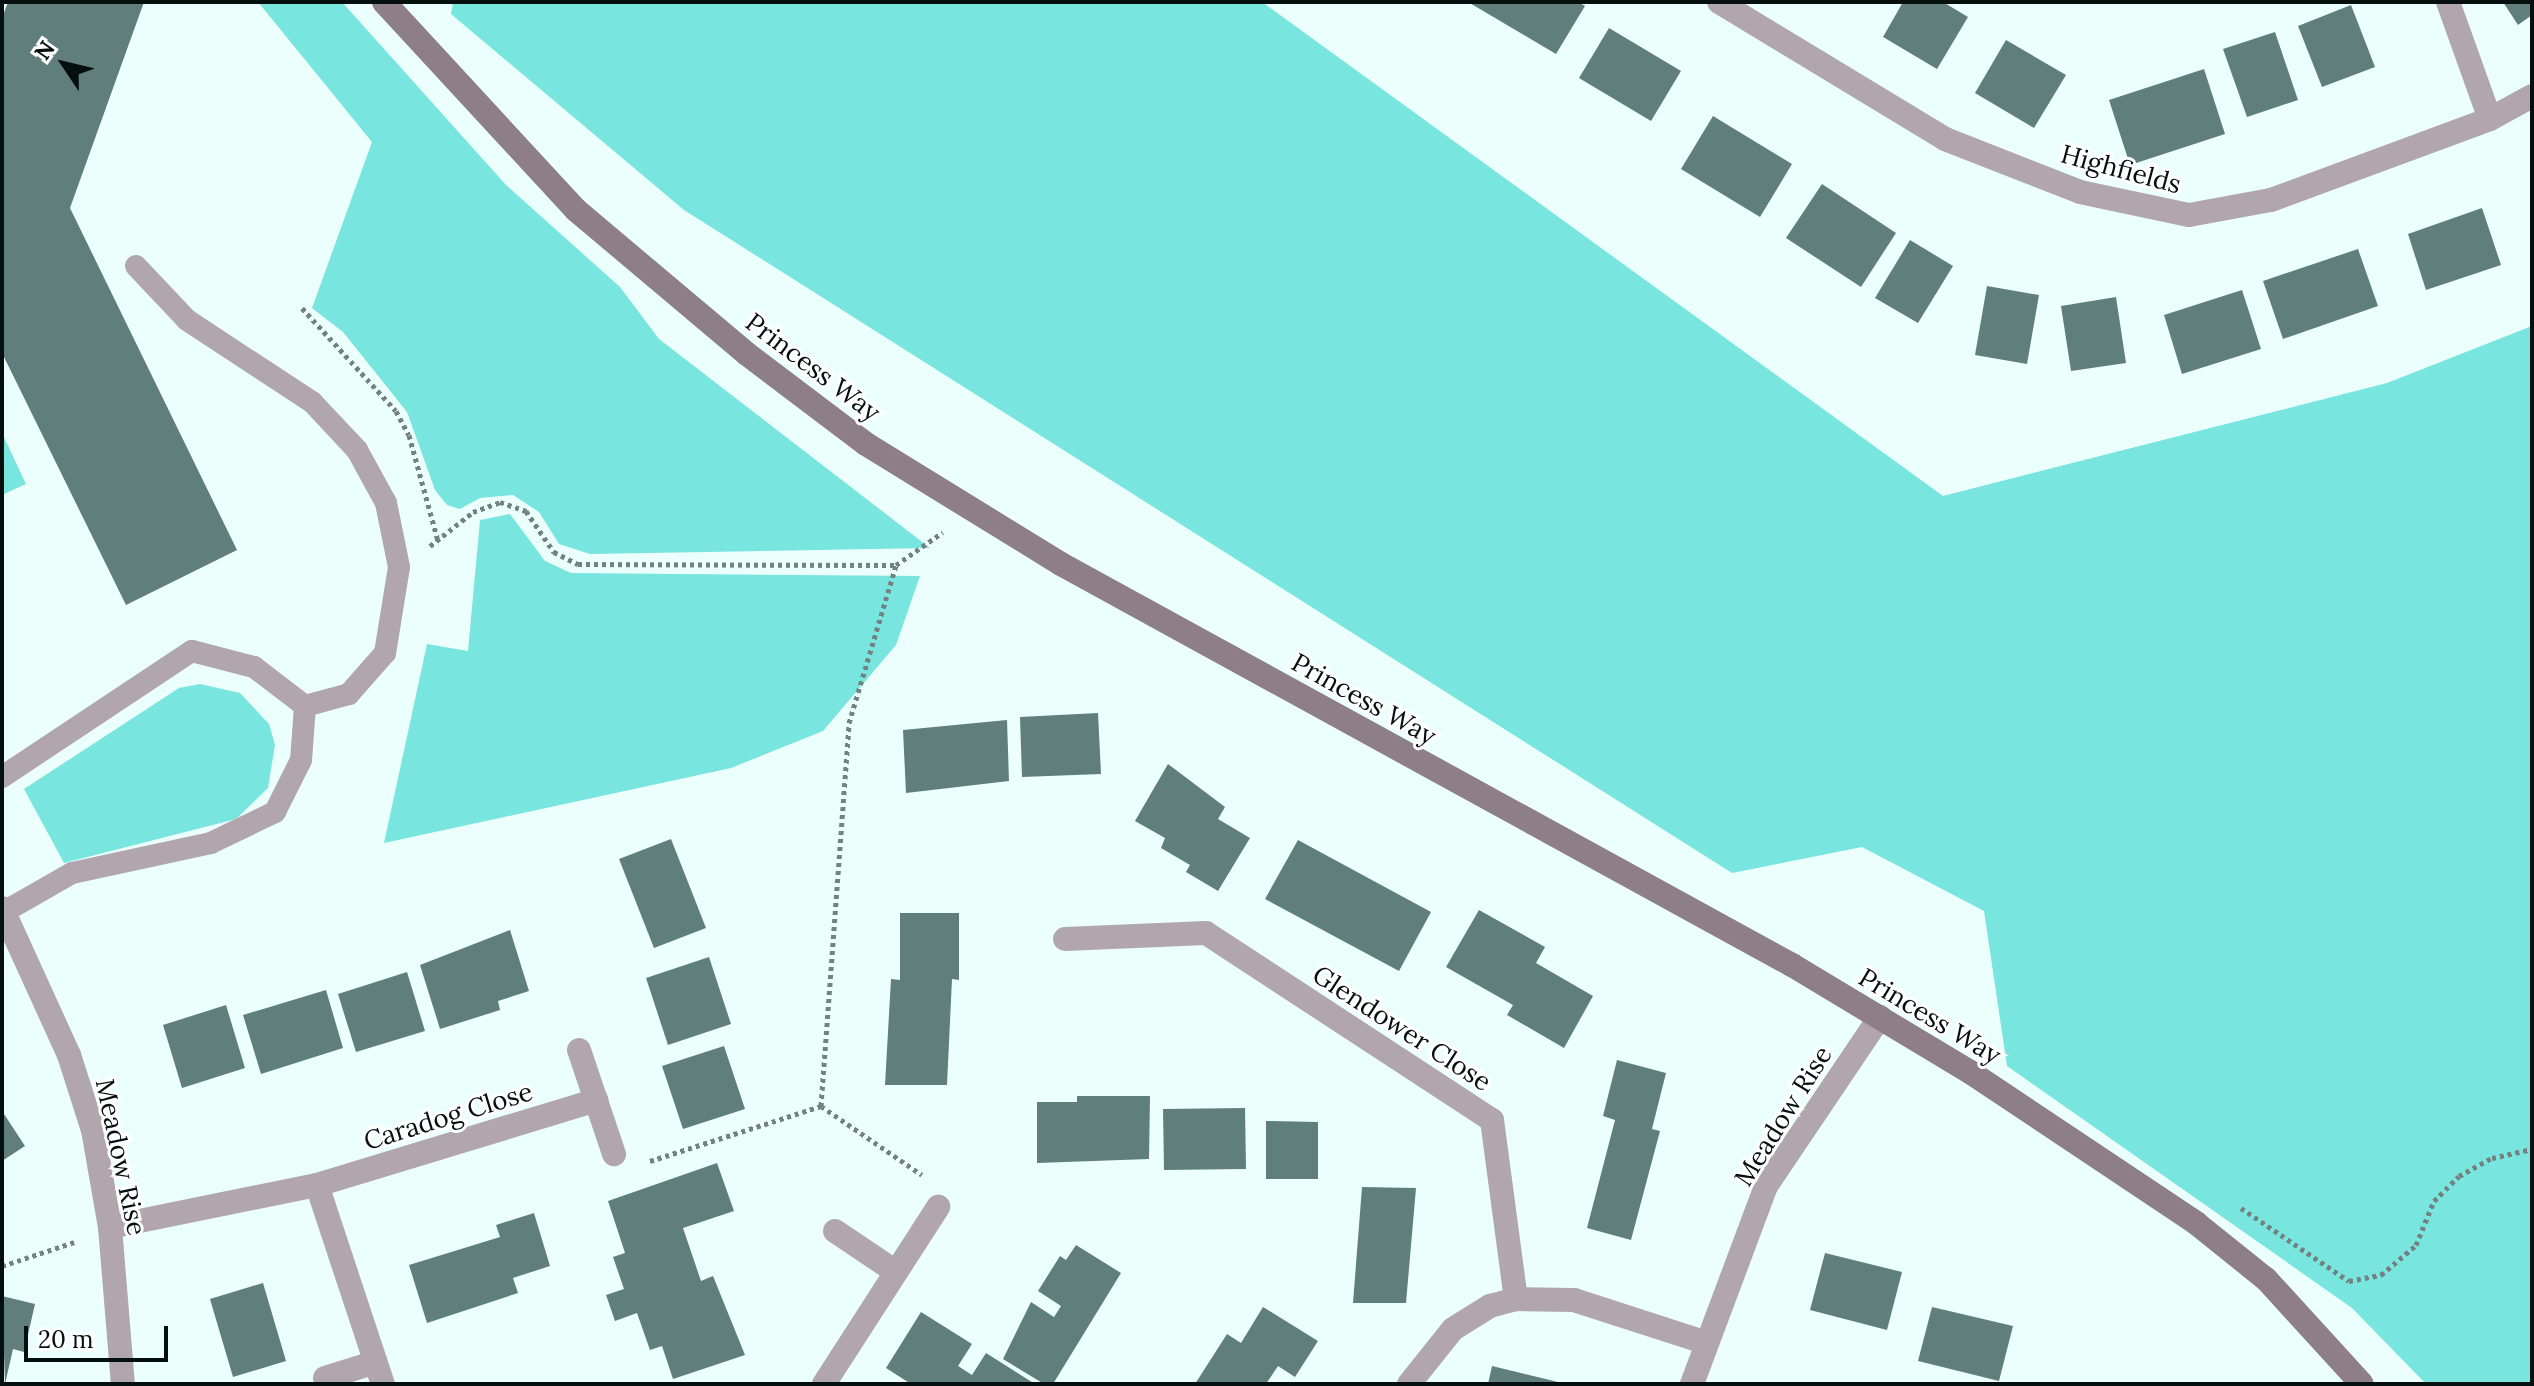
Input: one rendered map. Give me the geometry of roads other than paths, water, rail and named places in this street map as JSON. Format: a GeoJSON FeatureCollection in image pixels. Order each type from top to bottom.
{"type":"FeatureCollection","features":[{"type":"Feature","properties":{"kind":"street","name":"Princess Way"},"geometry":{"type":"LineString","coordinates":[[384,2],[554,188],[667,289],[866,444],[972,511],[1880,1017],[2196,1223],[2266,1279],[2362,1384]]}},
{"type":"Feature","properties":{"kind":"street","name":"Highfields"},"geometry":{"type":"LineString","coordinates":[[1719,2],[1945,139],[2080,192],[2189,215],[2271,200],[2490,119],[2532,96]]}},
{"type":"Feature","properties":{"kind":"street"},"geometry":{"type":"LineString","coordinates":[[2448,2],[2490,119]]}},
{"type":"Feature","properties":{"kind":"street","name":"Meadow Rise"},"geometry":{"type":"LineString","coordinates":[[3,910],[69,1055],[93,1130],[110,1227],[123,1384]]}},
{"type":"Feature","properties":{"kind":"street","name":"Glendower Close"},"geometry":{"type":"LineString","coordinates":[[1065,939],[1206,933],[1492,1120],[1516,1299]]}},
{"type":"Feature","properties":{"kind":"street","name":"Meadow Rise"},"geometry":{"type":"LineString","coordinates":[[1692,1384],[1704,1342],[1766,1186],[1880,1017]]}},
{"type":"Feature","properties":{"kind":"street"},"geometry":{"type":"LineString","coordinates":[[579,1050],[614,1154]]}},
{"type":"Feature","properties":{"kind":"street","name":"Caradog Close"},"geometry":{"type":"LineString","coordinates":[[110,1227],[317,1185],[596,1100]]}},
{"type":"Feature","properties":{"kind":"street"},"geometry":{"type":"LineString","coordinates":[[317,1185],[380,1373],[325,1378]]}},
{"type":"Feature","properties":{"kind":"street"},"geometry":{"type":"LineString","coordinates":[[824,1384],[938,1207]]}},
{"type":"Feature","properties":{"kind":"street"},"geometry":{"type":"LineString","coordinates":[[835,1231],[896,1272]]}},
{"type":"Feature","properties":{"kind":"street"},"geometry":{"type":"LineString","coordinates":[[1409,1384],[1453,1329],[1490,1306],[1516,1299],[1574,1300],[1704,1342]]}},
{"type":"Feature","properties":{"kind":"lane"},"geometry":{"type":"LineString","coordinates":[[136,266],[187,320],[312,402],[357,450],[386,503],[399,567],[385,653],[349,694],[305,706]]}},
{"type":"Feature","properties":{"kind":"lane"},"geometry":{"type":"LineString","coordinates":[[2,777],[192,651],[254,667],[305,706]]}},
{"type":"Feature","properties":{"kind":"lane"},"geometry":{"type":"LineString","coordinates":[[3,910],[72,873],[211,843],[275,812],[301,760],[305,706]]}}]}
